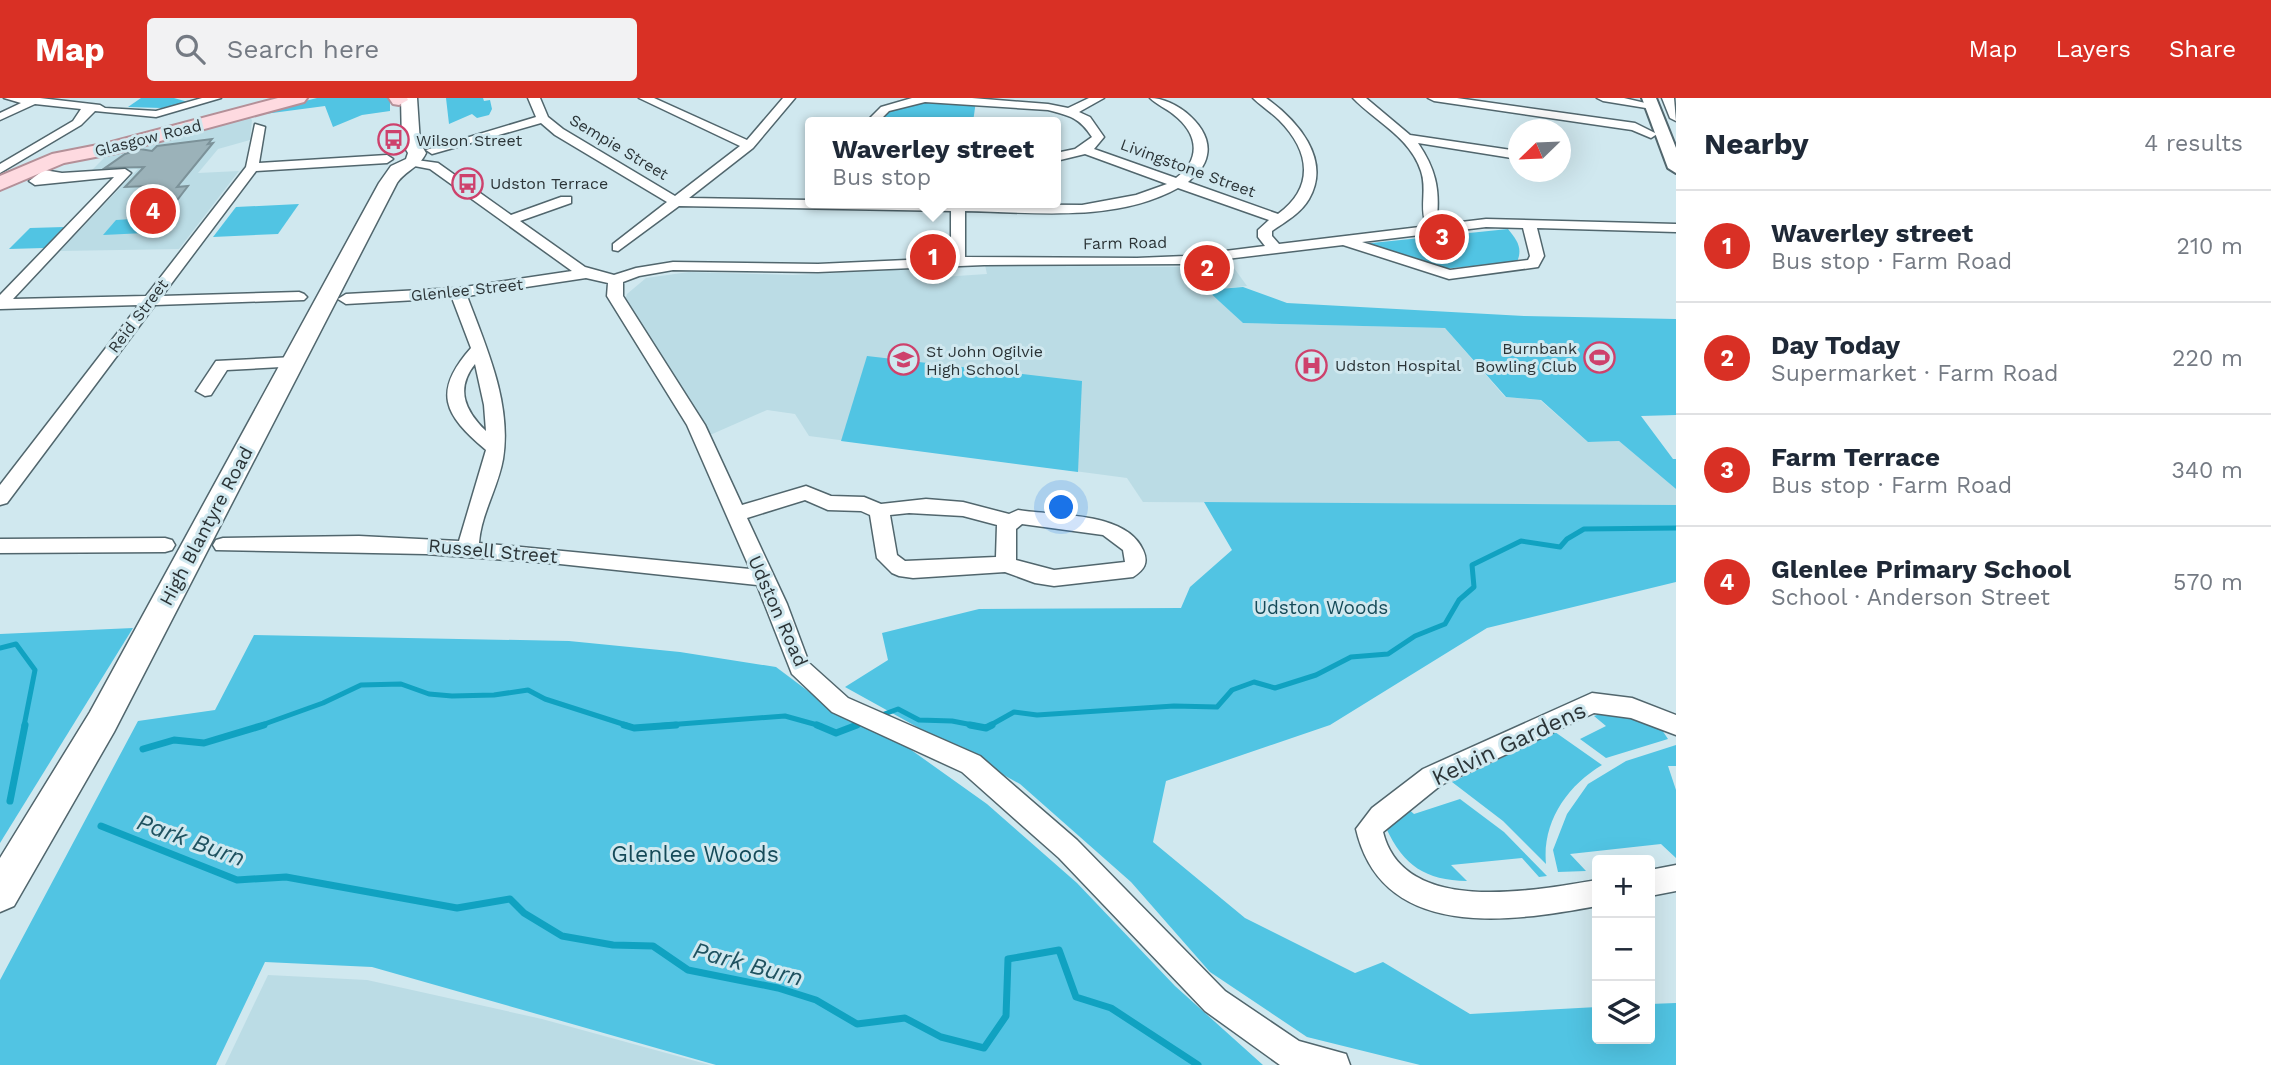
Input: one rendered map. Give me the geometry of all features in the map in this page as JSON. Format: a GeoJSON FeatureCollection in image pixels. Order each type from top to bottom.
{"type":"FeatureCollection","features":[{"type":"Feature","properties":{"kind":"main road","name":"Glasgow Road"},"geometry":{"type":"LineString","coordinates":[[0,184],[57,168],[109,149],[298,98]]}},
{"type":"Feature","properties":{"kind":"main road"},"geometry":{"type":"LineString","coordinates":[[401,99],[411,143],[417,153],[413,162]]}},
{"type":"Feature","properties":{"kind":"main road","name":"High Blantyre Road"},"geometry":{"type":"LineString","coordinates":[[1,888],[102,722],[391,178],[397,170],[413,162]]}},
{"type":"Feature","properties":{"kind":"street"},"geometry":{"type":"LineString","coordinates":[[9,98],[156,114],[215,98]]}},
{"type":"Feature","properties":{"kind":"street"},"geometry":{"type":"LineString","coordinates":[[0,304],[125,173],[57,168],[56,151],[59,142],[130,98]]}},
{"type":"Feature","properties":{"kind":"street"},"geometry":{"type":"LineString","coordinates":[[432,150],[543,120],[534,98]]}},
{"type":"Feature","properties":{"kind":"street"},"geometry":{"type":"LineString","coordinates":[[645,98],[749,145]]}},
{"type":"Feature","properties":{"kind":"street"},"geometry":{"type":"LineString","coordinates":[[618,247],[749,145],[789,98]]}},
{"type":"Feature","properties":{"kind":"street"},"geometry":{"type":"LineString","coordinates":[[1069,112],[1098,98]]}},
{"type":"Feature","properties":{"kind":"street"},"geometry":{"type":"LineString","coordinates":[[1156,98],[1176,110],[1200,134],[1203,155],[1191,173],[1178,182]]}},
{"type":"Feature","properties":{"kind":"street"},"geometry":{"type":"LineString","coordinates":[[1259,98],[1284,117],[1303,141],[1308,153],[1311,177],[1302,199],[1265,230],[1265,237],[1276,249]]}},
{"type":"Feature","properties":{"kind":"street"},"geometry":{"type":"LineString","coordinates":[[1359,98],[1408,138],[1424,164],[1432,186],[1430,218]]}},
{"type":"Feature","properties":{"kind":"street"},"geometry":{"type":"LineString","coordinates":[[1434,98],[1655,134]]}},
{"type":"Feature","properties":{"kind":"street"},"geometry":{"type":"LineString","coordinates":[[1603,98],[1651,102],[1655,134],[1676,168]]}},
{"type":"Feature","properties":{"kind":"street"},"geometry":{"type":"LineString","coordinates":[[1668,98],[1676,118]]}},
{"type":"Feature","properties":{"kind":"street"},"geometry":{"type":"LineString","coordinates":[[875,117],[885,108],[925,99],[1048,107],[1086,119],[1098,137],[1085,150],[1061,156]]}},
{"type":"Feature","properties":{"kind":"street"},"geometry":{"type":"LineString","coordinates":[[0,117],[33,101]]}},
{"type":"Feature","properties":{"kind":"street"},"geometry":{"type":"LineString","coordinates":[[0,169],[77,123],[83,113],[93,107]]}},
{"type":"Feature","properties":{"kind":"street","name":"Sempie Street"},"geometry":{"type":"LineString","coordinates":[[543,120],[676,202],[805,201]]}},
{"type":"Feature","properties":{"kind":"street","name":"Reid Street"},"geometry":{"type":"LineString","coordinates":[[0,498],[252,167],[259,128]]}},
{"type":"Feature","properties":{"kind":"street"},"geometry":{"type":"LineString","coordinates":[[1408,138],[1508,153]]}},
{"type":"Feature","properties":{"kind":"street","name":"Livingstone Street"},"geometry":{"type":"LineString","coordinates":[[1085,150],[1278,219]]}},
{"type":"Feature","properties":{"kind":"street"},"geometry":{"type":"LineString","coordinates":[[252,167],[387,159]]}},
{"type":"Feature","properties":{"kind":"street"},"geometry":{"type":"LineString","coordinates":[[413,162],[433,166],[587,273],[616,280]]}},
{"type":"Feature","properties":{"kind":"street","name":"Sempie Street"},"geometry":{"type":"LineString","coordinates":[[1061,207],[1082,208],[1143,198],[1178,182]]}},
{"type":"Feature","properties":{"kind":"street"},"geometry":{"type":"LineString","coordinates":[[510,220],[566,200]]}},
{"type":"Feature","properties":{"kind":"street","name":"Sempie Street"},"geometry":{"type":"LineString","coordinates":[[807,208],[814,211],[853,211],[856,208]]}},
{"type":"Feature","properties":{"kind":"street"},"geometry":{"type":"LineString","coordinates":[[957,208],[958,262]]}},
{"type":"Feature","properties":{"kind":"street"},"geometry":{"type":"LineString","coordinates":[[1342,241],[1449,275],[1533,264],[1537,256],[1529,223]]}},
{"type":"Feature","properties":{"kind":"street","name":"Farm Road"},"geometry":{"type":"LineString","coordinates":[[616,280],[636,272],[673,266],[818,268],[958,262],[1185,260],[1462,225],[1529,223],[1676,228]]}},
{"type":"Feature","properties":{"kind":"street","name":"Glenlee Street"},"geometry":{"type":"LineString","coordinates":[[346,299],[458,293],[587,273]]}},
{"type":"Feature","properties":{"kind":"street","name":"Udston Road"},"geometry":{"type":"LineString","coordinates":[[616,280],[615,296],[696,425],[762,578],[776,604],[800,668],[840,705],[971,764],[1077,857],[1215,1001],[1292,1055],[1335,1065]]}},
{"type":"Feature","properties":{"kind":"street"},"geometry":{"type":"LineString","coordinates":[[458,293],[487,373],[495,448],[490,480],[469,535],[470,548]]}},
{"type":"Feature","properties":{"kind":"street"},"geometry":{"type":"LineString","coordinates":[[0,304],[299,297]]}},
{"type":"Feature","properties":{"kind":"street"},"geometry":{"type":"LineString","coordinates":[[478,350],[458,373],[453,395],[456,409],[464,420],[495,448]]}},
{"type":"Feature","properties":{"kind":"street"},"geometry":{"type":"LineString","coordinates":[[205,391],[222,365],[293,362]]}},
{"type":"Feature","properties":{"kind":"street"},"geometry":{"type":"LineString","coordinates":[[736,514],[806,493],[828,503],[864,504],[878,511],[894,506],[962,508],[993,513],[1009,522]]}},
{"type":"Feature","properties":{"kind":"street"},"geometry":{"type":"LineString","coordinates":[[878,511],[887,558],[899,568],[913,570],[1006,564],[1035,575],[1054,578],[1086,573],[1126,572],[1135,566],[1136,557],[1131,544],[1112,531],[1018,517],[1006,527],[1006,564]]}},
{"type":"Feature","properties":{"kind":"street","name":"Russell Street"},"geometry":{"type":"LineString","coordinates":[[223,545],[381,542],[470,548],[762,578]]}},
{"type":"Feature","properties":{"kind":"street"},"geometry":{"type":"LineString","coordinates":[[0,546],[165,545]]}},
{"type":"Feature","properties":{"kind":"street","name":"Kelvin Gardens"},"geometry":{"type":"LineString","coordinates":[[1592,894],[1526,906],[1458,906],[1406,887],[1376,854],[1369,829],[1381,816],[1432,777],[1592,703],[1632,708],[1676,725]]}},
{"type":"Feature","properties":{"kind":"street"},"geometry":{"type":"LineString","coordinates":[[1655,882],[1676,878]]}},
{"type":"Feature","properties":{"kind":"shaded area"},"geometry":{"type":"Polygon","coordinates":[[[248,116],[252,120],[250,140],[218,149],[198,173],[239,171],[179,249],[60,251],[138,169],[91,171],[109,153],[248,116]]]}},
{"type":"Feature","properties":{"kind":"shaded area"},"geometry":{"type":"Polygon","coordinates":[[[1229,261],[1247,286],[1208,290],[1243,323],[1445,328],[1505,397],[1540,400],[1588,442],[1619,441],[1676,489],[1676,505],[1143,502],[1127,478],[809,436],[795,414],[767,410],[710,435],[625,300],[627,294],[646,278],[689,272],[793,275],[933,268],[938,269],[941,277],[987,274],[985,265],[1178,267],[1229,261]]]}},
{"type":"Feature","properties":{"kind":"shaded area"},"geometry":{"type":"Polygon","coordinates":[[[268,975],[367,980],[542,1019],[710,1065],[225,1065],[268,975]]]}},
{"type":"Feature","properties":{"kind":"green space"},"geometry":{"type":"Polygon","coordinates":[[[141,98],[174,98],[188,102],[162,108],[128,107],[141,98]]]}},
{"type":"Feature","properties":{"kind":"green space"},"geometry":{"type":"Polygon","coordinates":[[[317,98],[390,98],[390,111],[362,115],[333,127],[325,106],[257,115],[317,98]]]}},
{"type":"Feature","properties":{"kind":"green space"},"geometry":{"type":"Polygon","coordinates":[[[446,98],[483,98],[484,101],[490,100],[492,109],[489,115],[477,118],[472,114],[449,124],[446,98]]]}},
{"type":"Feature","properties":{"kind":"green space"},"geometry":{"type":"Polygon","coordinates":[[[925,99],[976,101],[974,117],[877,117],[885,109],[925,99]]]}},
{"type":"Feature","properties":{"kind":"green space"},"geometry":{"type":"Polygon","coordinates":[[[299,204],[278,234],[213,237],[236,207],[299,204]]]}},
{"type":"Feature","properties":{"kind":"green space"},"geometry":{"type":"Polygon","coordinates":[[[179,216],[166,232],[103,235],[116,220],[179,216]]]}},
{"type":"Feature","properties":{"kind":"green space"},"geometry":{"type":"Polygon","coordinates":[[[64,227],[44,248],[9,249],[30,228],[64,227]]]}},
{"type":"Feature","properties":{"kind":"green space"},"geometry":{"type":"Polygon","coordinates":[[[1508,229],[1518,244],[1517,262],[1441,269],[1362,244],[1508,229]]]}},
{"type":"Feature","properties":{"kind":"green space"},"geometry":{"type":"Polygon","coordinates":[[[1243,287],[1287,303],[1524,316],[1676,319],[1676,415],[1641,416],[1673,459],[1676,459],[1676,489],[1619,441],[1588,442],[1541,400],[1506,397],[1445,328],[1243,323],[1207,290],[1243,287]]]}},
{"type":"Feature","properties":{"kind":"green space"},"geometry":{"type":"Polygon","coordinates":[[[867,356],[1082,381],[1078,472],[841,441],[867,356]]]}},
{"type":"Feature","properties":{"kind":"green space","name":"Udston Woods"},"geometry":{"type":"Polygon","coordinates":[[[1204,502],[1676,505],[1676,582],[1487,628],[1330,725],[1166,781],[1153,842],[1245,918],[1355,973],[1383,962],[1470,1014],[1592,1007],[1592,1044],[1655,1044],[1655,1004],[1676,1003],[1676,1065],[1420,1065],[1307,1037],[1210,972],[1131,882],[1020,784],[845,687],[888,660],[882,633],[979,609],[1181,608],[1190,587],[1232,550],[1204,502]]]}},
{"type":"Feature","properties":{"kind":"green space"},"geometry":{"type":"Polygon","coordinates":[[[133,628],[0,843],[0,634],[133,628]]]}},
{"type":"Feature","properties":{"kind":"green space","name":"Glenlee Woods"},"geometry":{"type":"Polygon","coordinates":[[[254,635],[569,641],[680,652],[776,667],[824,703],[907,747],[987,804],[1077,883],[1175,986],[1263,1065],[716,1065],[372,967],[265,962],[216,1065],[0,1065],[0,980],[138,721],[215,710],[254,635]]]}},
{"type":"Feature","properties":{"kind":"green space"},"geometry":{"type":"Polygon","coordinates":[[[1608,711],[1658,724],[1668,739],[1606,758],[1580,739],[1606,726],[1594,716],[1608,711]]]}},
{"type":"Feature","properties":{"kind":"green space"},"geometry":{"type":"Polygon","coordinates":[[[1555,732],[1602,765],[1578,783],[1559,807],[1548,834],[1546,864],[1503,821],[1452,782],[1555,732]]]}},
{"type":"Feature","properties":{"kind":"green space"},"geometry":{"type":"Polygon","coordinates":[[[1676,745],[1676,766],[1668,766],[1676,790],[1676,858],[1661,844],[1570,854],[1586,871],[1558,872],[1553,850],[1567,814],[1588,784],[1626,761],[1676,745]]]}},
{"type":"Feature","properties":{"kind":"green space"},"geometry":{"type":"Polygon","coordinates":[[[1460,799],[1504,832],[1547,876],[1539,877],[1522,858],[1451,865],[1467,881],[1439,878],[1408,861],[1386,828],[1406,807],[1414,814],[1460,799]]]}},
{"type":"Feature","properties":{"kind":"building"},"geometry":{"type":"Polygon","coordinates":[[[212,139],[208,144],[213,143],[177,187],[188,186],[168,212],[133,213],[149,195],[140,196],[148,186],[125,187],[144,167],[105,168],[125,154],[140,149],[152,151],[157,146],[212,139]]]}},
{"type":"Feature","properties":{"kind":"waterway"},"geometry":{"type":"LineString","coordinates":[[989,726],[1014,712],[1037,715],[1174,706],[1217,707],[1232,690],[1254,682],[1275,688],[1316,675],[1351,657],[1388,654],[1415,636],[1445,624],[1459,600],[1474,587],[1472,565],[1521,541],[1560,547],[1567,539],[1584,529],[1676,528]]}},
{"type":"Feature","properties":{"kind":"waterway","name":"Park Burn"},"geometry":{"type":"LineString","coordinates":[[0,648],[16,644],[35,670],[24,726]]}},
{"type":"Feature","properties":{"kind":"waterway"},"geometry":{"type":"LineString","coordinates":[[259,726],[323,703],[361,685],[401,684],[429,694],[452,696],[494,695],[528,690],[545,699],[629,726]]}},
{"type":"Feature","properties":{"kind":"waterway"},"geometry":{"type":"LineString","coordinates":[[879,716],[898,709],[919,720],[952,721],[978,726]]}},
{"type":"Feature","properties":{"kind":"waterway"},"geometry":{"type":"LineString","coordinates":[[654,726],[785,716],[821,726]]}},
{"type":"Feature","properties":{"kind":"waterway"},"geometry":{"type":"LineString","coordinates":[[853,726],[864,722]]}},
{"type":"Feature","properties":{"kind":"waterway","name":"Park Burn"},"geometry":{"type":"LineString","coordinates":[[10,801],[25,725]]}},
{"type":"Feature","properties":{"kind":"waterway"},"geometry":{"type":"LineString","coordinates":[[143,749],[174,740],[204,743],[264,725]]}},
{"type":"Feature","properties":{"kind":"waterway"},"geometry":{"type":"LineString","coordinates":[[624,725],[634,728],[676,725]]}},
{"type":"Feature","properties":{"kind":"waterway"},"geometry":{"type":"LineString","coordinates":[[817,725],[836,733],[857,725]]}},
{"type":"Feature","properties":{"kind":"waterway"},"geometry":{"type":"LineString","coordinates":[[970,725],[986,728],[992,725]]}},
{"type":"Feature","properties":{"kind":"waterway","name":"Park Burn"},"geometry":{"type":"LineString","coordinates":[[101,826],[237,880],[286,877],[457,908],[510,899],[524,913],[562,936],[613,945],[653,946],[688,970],[778,988],[816,1000],[857,1024],[905,1018],[941,1037],[984,1048],[1006,1016],[1008,959],[1059,950],[1076,997],[1111,1008],[1198,1065]]}},
{"type":"Feature","properties":{"kind":"place","name":"Wilson Street"},"geometry":{"type":"Point","coordinates":[393,140]}},
{"type":"Feature","properties":{"kind":"place","name":"Udston Terrace"},"geometry":{"type":"Point","coordinates":[467,183]}},
{"type":"Feature","properties":{"kind":"place","name":"Glenlee Primary School"},"geometry":{"type":"Point","coordinates":[153,211]}},
{"type":"Feature","properties":{"kind":"place","name":"Farm Terrace"},"geometry":{"type":"Point","coordinates":[1442,237]}},
{"type":"Feature","properties":{"kind":"place","name":"Waverley street"},"geometry":{"type":"Point","coordinates":[933,257]}},
{"type":"Feature","properties":{"kind":"place","name":"Day Today"},"geometry":{"type":"Point","coordinates":[1207,268]}},
{"type":"Feature","properties":{"kind":"place","name":"Burnbank Bowling Club"},"geometry":{"type":"Point","coordinates":[1600,357]}},
{"type":"Feature","properties":{"kind":"place","name":"St John Ogilvie High School"},"geometry":{"type":"Point","coordinates":[903,360]}},
{"type":"Feature","properties":{"kind":"place","name":"Udston Hospital"},"geometry":{"type":"Point","coordinates":[1312,365]}}]}
